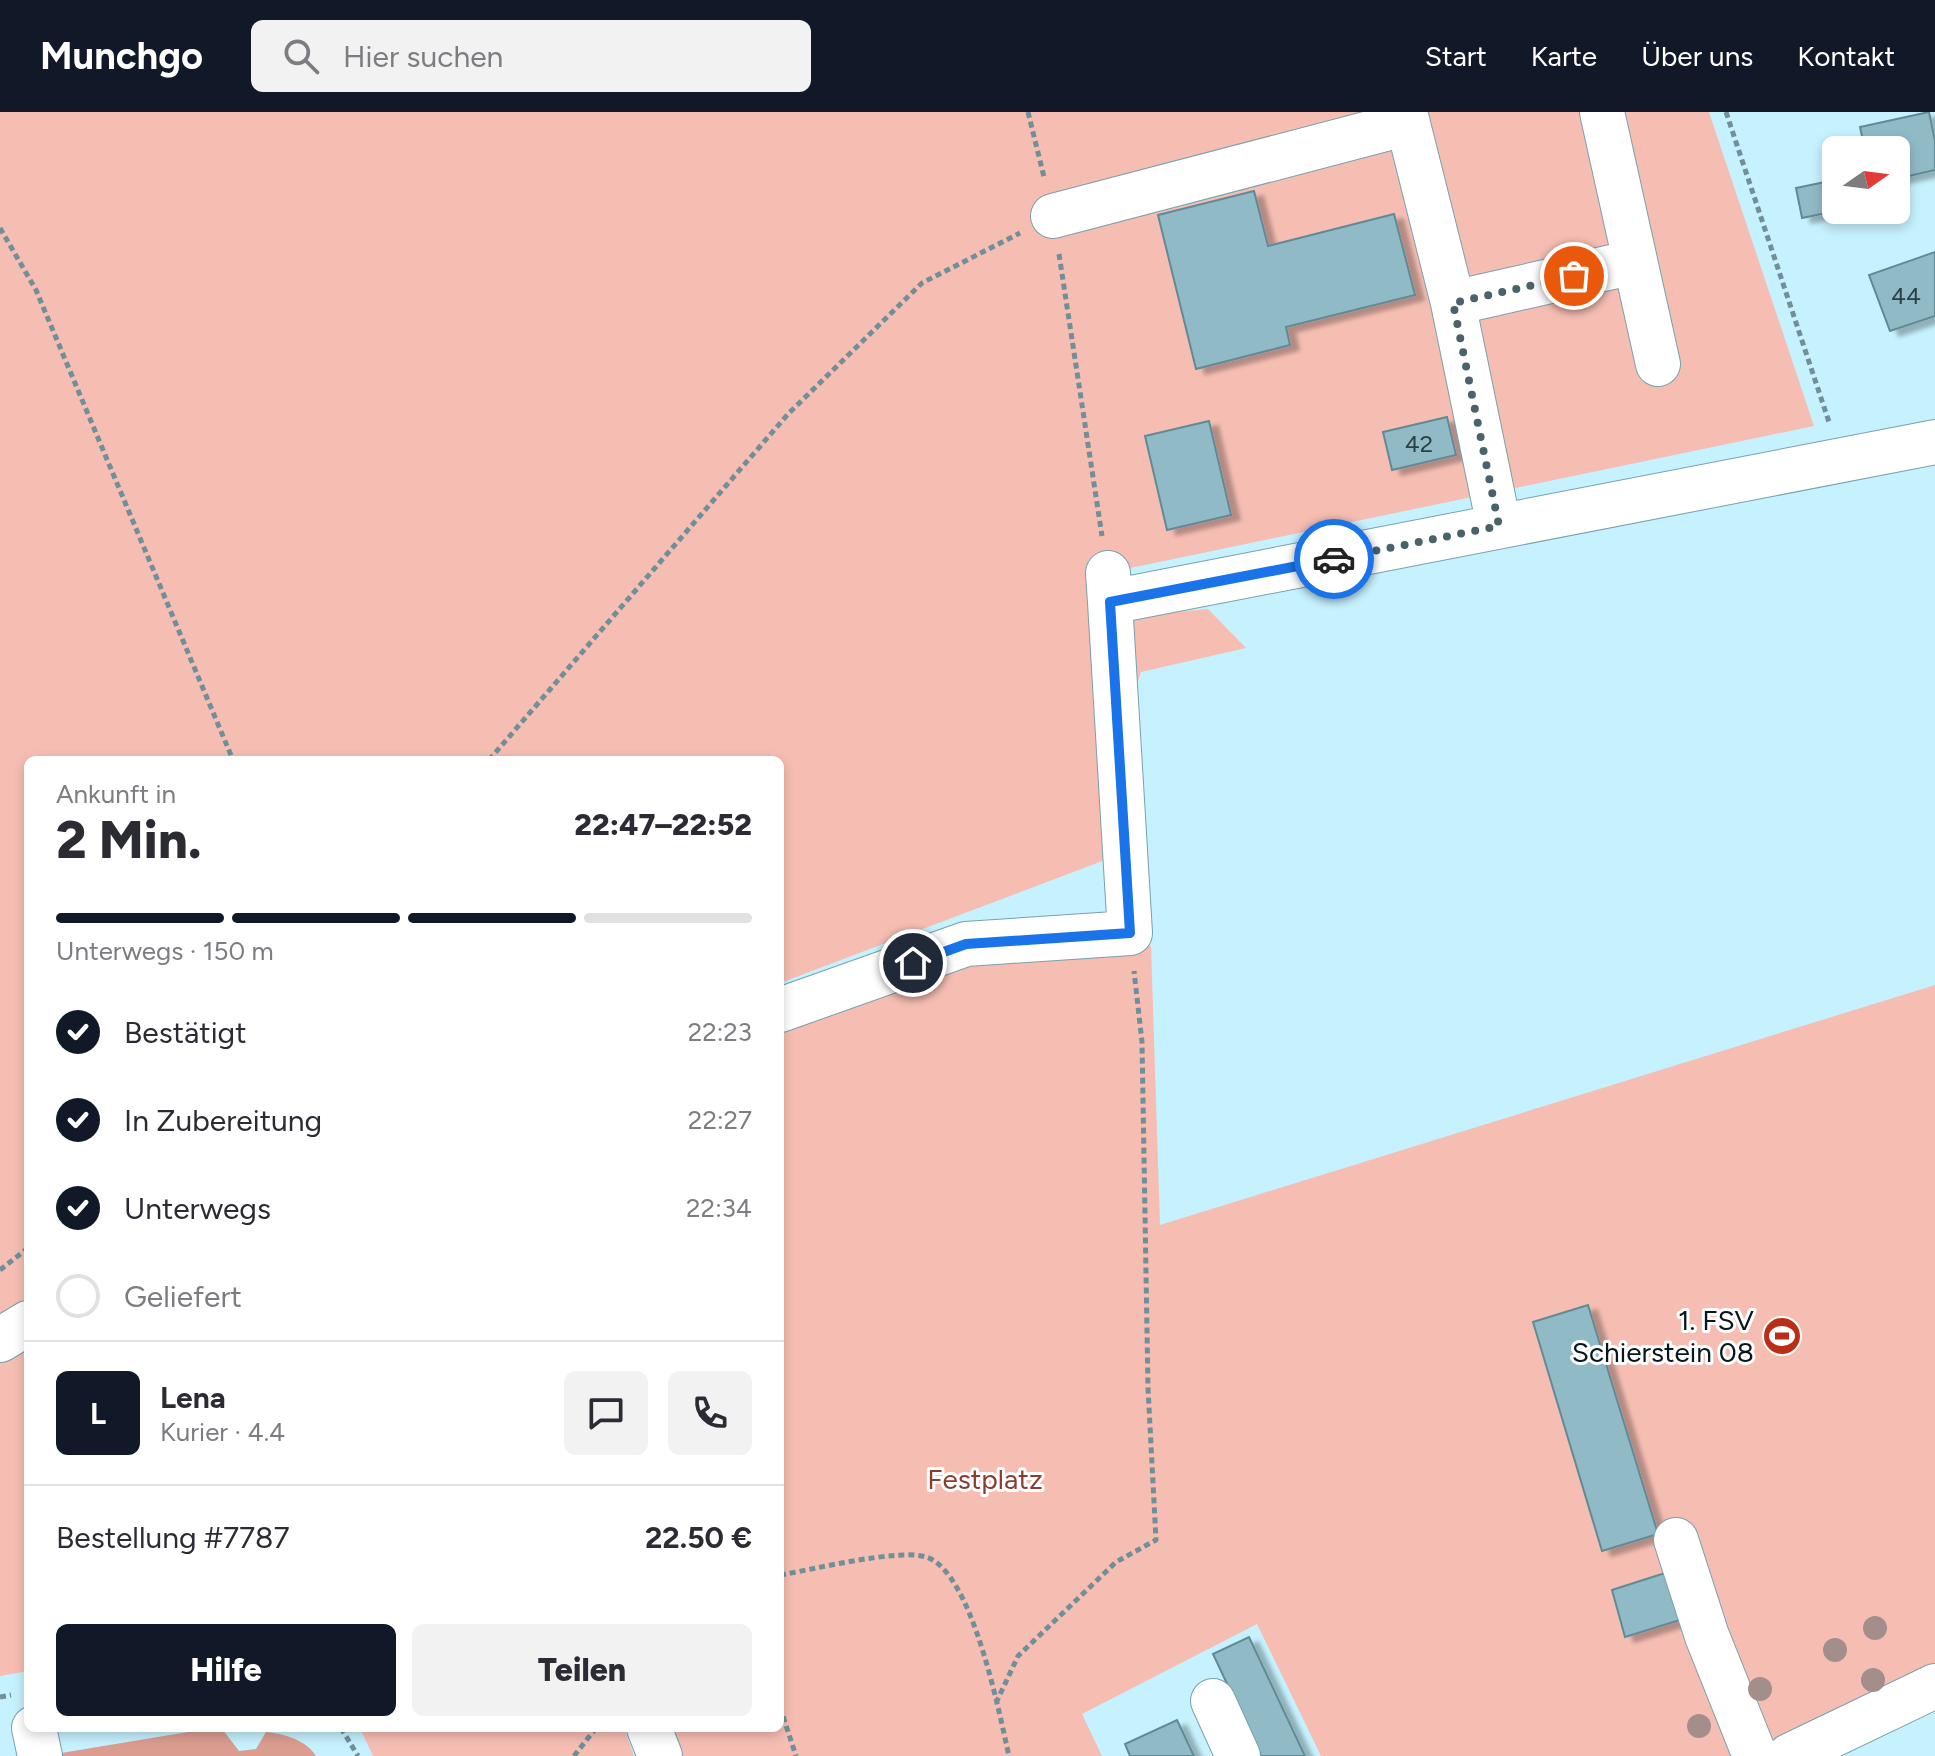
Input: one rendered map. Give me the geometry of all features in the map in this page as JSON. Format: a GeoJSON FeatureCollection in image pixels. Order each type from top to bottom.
{"type":"FeatureCollection","features":[{"type":"Feature","properties":{"kind":"street"},"geometry":{"type":"LineString","coordinates":[[1602,112],[1658,364]]}},
{"type":"Feature","properties":{"kind":"street"},"geometry":{"type":"LineString","coordinates":[[1053,216],[1407,118],[1453,303],[1499,526]]}},
{"type":"Feature","properties":{"kind":"street"},"geometry":{"type":"LineString","coordinates":[[1453,303],[1634,262]]}},
{"type":"Feature","properties":{"kind":"street"},"geometry":{"type":"LineString","coordinates":[[784,1009],[966,944],[1130,933],[1109,588],[1499,526],[1935,442]]}},
{"type":"Feature","properties":{"kind":"street"},"geometry":{"type":"LineString","coordinates":[[0,1340],[24,1325]]}},
{"type":"Feature","properties":{"kind":"street"},"geometry":{"type":"LineString","coordinates":[[1676,1540],[1707,1636],[1755,1756]]}},
{"type":"Feature","properties":{"kind":"street"},"geometry":{"type":"LineString","coordinates":[[1789,1756],[1935,1686]]}},
{"type":"Feature","properties":{"kind":"street"},"geometry":{"type":"LineString","coordinates":[[1213,1701],[1238,1756]]}},
{"type":"Feature","properties":{"kind":"street"},"geometry":{"type":"LineString","coordinates":[[34,1732],[40,1756]]}},
{"type":"Feature","properties":{"kind":"street"},"geometry":{"type":"LineString","coordinates":[[651,1732],[660,1756]]}},
{"type":"Feature","properties":{"kind":"path"},"geometry":{"type":"LineString","coordinates":[[1028,112],[1053,216],[1109,588]]}},
{"type":"Feature","properties":{"kind":"path"},"geometry":{"type":"LineString","coordinates":[[1726,112],[1841,461]]}},
{"type":"Feature","properties":{"kind":"path"},"geometry":{"type":"LineString","coordinates":[[492,756],[788,414],[922,283],[1053,216]]}},
{"type":"Feature","properties":{"kind":"path"},"geometry":{"type":"LineString","coordinates":[[0,228],[36,290],[231,756]]}},
{"type":"Feature","properties":{"kind":"path"},"geometry":{"type":"LineString","coordinates":[[996,1703],[1018,1656],[1116,1562],[1156,1540],[1148,1388],[1142,1042],[1130,933]]}},
{"type":"Feature","properties":{"kind":"path"},"geometry":{"type":"LineString","coordinates":[[0,1270],[24,1251]]}},
{"type":"Feature","properties":{"kind":"path"},"geometry":{"type":"LineString","coordinates":[[784,1574],[889,1557],[925,1556],[943,1567],[962,1593],[1009,1756]]}},
{"type":"Feature","properties":{"kind":"path"},"geometry":{"type":"LineString","coordinates":[[784,1719],[796,1756]]}},
{"type":"Feature","properties":{"kind":"path"},"geometry":{"type":"LineString","coordinates":[[343,1732],[358,1756]]}},
{"type":"Feature","properties":{"kind":"path"},"geometry":{"type":"LineString","coordinates":[[574,1756],[590,1732]]}},
{"type":"Feature","properties":{"kind":"green space"},"geometry":{"type":"Polygon","coordinates":[[[0,112],[1709,112],[1814,426],[1092,576],[1103,619],[1208,609],[1246,648],[1141,672],[1101,789],[1105,860],[784,981],[784,756],[24,756],[24,1300],[0,1318],[0,112]]]}},
{"type":"Feature","properties":{"kind":"green space","name":"Festplatz"},"geometry":{"type":"Polygon","coordinates":[[[1151,946],[1160,1225],[1935,985],[1935,1663],[1736,1756],[1321,1756],[1257,1624],[1082,1714],[1102,1756],[680,1756],[671,1732],[784,1732],[784,1024],[971,955],[1151,946]]]}},
{"type":"Feature","properties":{"kind":"green space"},"geometry":{"type":"Polygon","coordinates":[[[24,1343],[24,1672],[0,1676],[0,1357],[24,1343]]]}},
{"type":"Feature","properties":{"kind":"green space"},"geometry":{"type":"Polygon","coordinates":[[[362,1732],[625,1732],[634,1756],[373,1756],[362,1732]]]}},
{"type":"Feature","properties":{"kind":"shaded area"},"geometry":{"type":"Polygon","coordinates":[[[188,1732],[225,1732],[239,1751],[256,1749],[266,1732],[294,1739],[307,1746],[316,1756],[43,1756],[188,1732]]]}},
{"type":"Feature","properties":{"kind":"building"},"geometry":{"type":"Polygon","coordinates":[[[1929,112],[1935,141],[1935,170],[1910,176],[1910,136],[1862,136],[1860,127],[1929,112]]]}},
{"type":"Feature","properties":{"kind":"building"},"geometry":{"type":"Polygon","coordinates":[[[1822,183],[1822,214],[1802,218],[1796,188],[1822,183]]]}},
{"type":"Feature","properties":{"kind":"building"},"geometry":{"type":"Polygon","coordinates":[[[1254,191],[1268,246],[1394,214],[1415,295],[1286,327],[1290,345],[1196,369],[1158,215],[1254,191]]]}},
{"type":"Feature","properties":{"kind":"building"},"geometry":{"type":"Polygon","coordinates":[[[1935,252],[1935,316],[1890,331],[1869,275],[1935,252]]]}},
{"type":"Feature","properties":{"kind":"building"},"geometry":{"type":"Polygon","coordinates":[[[1447,417],[1456,455],[1392,470],[1383,432],[1447,417]]]}},
{"type":"Feature","properties":{"kind":"building"},"geometry":{"type":"Polygon","coordinates":[[[1209,421],[1231,515],[1167,530],[1145,436],[1209,421]]]}},
{"type":"Feature","properties":{"kind":"building"},"geometry":{"type":"Polygon","coordinates":[[[1588,1305],[1658,1534],[1602,1551],[1533,1322],[1588,1305]]]}},
{"type":"Feature","properties":{"kind":"building"},"geometry":{"type":"Polygon","coordinates":[[[1668,1572],[1683,1619],[1625,1637],[1612,1590],[1668,1572]]]}},
{"type":"Feature","properties":{"kind":"building"},"geometry":{"type":"Polygon","coordinates":[[[1249,1637],[1305,1756],[1261,1756],[1213,1654],[1249,1637]]]}},
{"type":"Feature","properties":{"kind":"building"},"geometry":{"type":"Polygon","coordinates":[[[1177,1720],[1194,1756],[1130,1756],[1125,1744],[1177,1720]]]}},
{"type":"Feature","properties":{"kind":"way so far"},"geometry":{"type":"LineString","coordinates":[[1334,559],[1499,526],[1453,303],[1574,276]]}},
{"type":"Feature","properties":{"kind":"place","name":"1. FSV Schierstein 08"},"geometry":{"type":"Point","coordinates":[1782,1336]}},
{"type":"Feature","properties":{"kind":"route"},"geometry":{"type":"LineString","coordinates":[[913,963],[966,944],[1130,933],[1110,602],[1334,559]]}}]}
